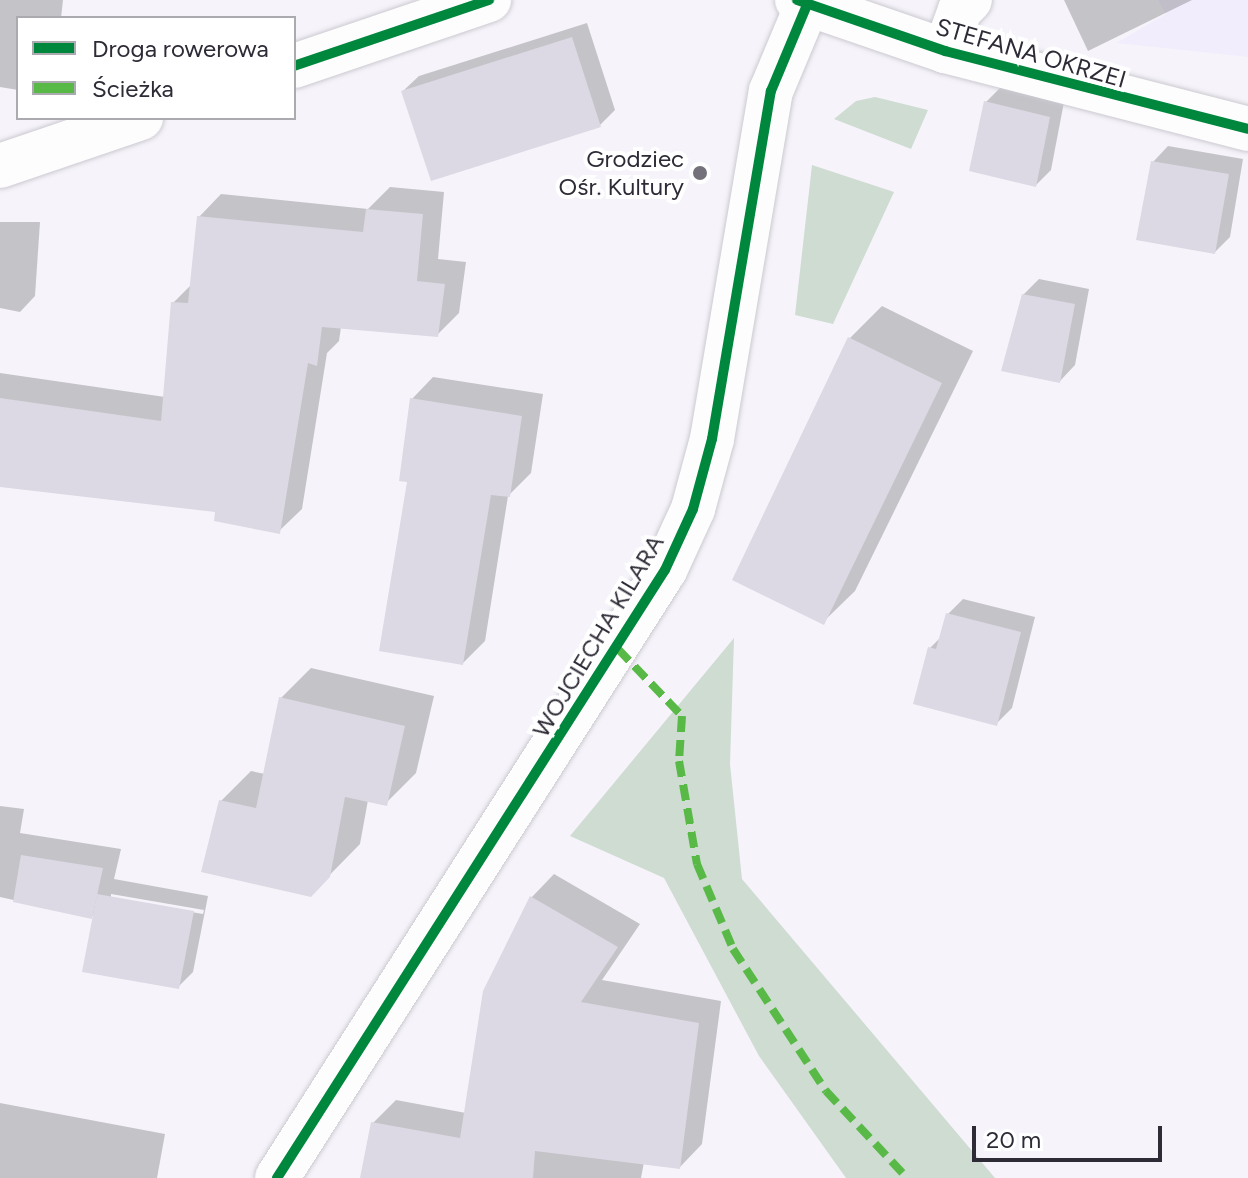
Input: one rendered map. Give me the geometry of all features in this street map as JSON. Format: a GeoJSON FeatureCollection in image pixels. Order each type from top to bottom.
{"type":"FeatureCollection","features":[{"type":"Feature","properties":{"kind":"street"},"geometry":{"type":"LineString","coordinates":[[296,65],[489,0]]}},
{"type":"Feature","properties":{"kind":"street"},"geometry":{"type":"LineString","coordinates":[[945,51],[960,10],[970,0]]}},
{"type":"Feature","properties":{"kind":"street","name":"STEFANA OKRZEI"},"geometry":{"type":"LineString","coordinates":[[802,2],[945,51],[1248,129]]}},
{"type":"Feature","properties":{"kind":"street","name":"WOJCIECHA KILARA"},"geometry":{"type":"LineString","coordinates":[[277,1178],[665,570],[693,509],[712,439],[771,91],[802,2]]}},
{"type":"Feature","properties":{"kind":"street"},"geometry":{"type":"LineString","coordinates":[[0,166],[135,120]]}},
{"type":"Feature","properties":{"kind":"shaded area"},"geometry":{"type":"Polygon","coordinates":[[[1158,0],[1248,0],[1248,57],[1116,43],[1166,14],[1158,0]]]}},
{"type":"Feature","properties":{"kind":"shaded area"},"geometry":{"type":"Polygon","coordinates":[[[875,97],[928,110],[911,149],[834,119],[856,101],[875,97]]]}},
{"type":"Feature","properties":{"kind":"shaded area"},"geometry":{"type":"Polygon","coordinates":[[[812,165],[894,192],[833,324],[795,315],[812,165]]]}},
{"type":"Feature","properties":{"kind":"shaded area"},"geometry":{"type":"Polygon","coordinates":[[[734,638],[730,764],[742,879],[995,1178],[846,1178],[759,1056],[664,878],[570,836],[734,638]]]}},
{"type":"Feature","properties":{"kind":"building"},"geometry":{"type":"Polygon","coordinates":[[[572,37],[601,127],[431,181],[401,91],[572,37]]]}},
{"type":"Feature","properties":{"kind":"building"},"geometry":{"type":"Polygon","coordinates":[[[984,101],[1050,117],[1036,187],[969,171],[984,101]]]}},
{"type":"Feature","properties":{"kind":"building"},"geometry":{"type":"Polygon","coordinates":[[[1151,161],[1229,174],[1215,254],[1136,240],[1151,161]]]}},
{"type":"Feature","properties":{"kind":"building"},"geometry":{"type":"Polygon","coordinates":[[[366,209],[423,214],[417,281],[445,284],[438,337],[322,327],[317,366],[308,363],[280,534],[214,521],[215,512],[0,487],[0,398],[161,421],[171,302],[188,303],[197,216],[363,232],[366,209]]]}},
{"type":"Feature","properties":{"kind":"building"},"geometry":{"type":"Polygon","coordinates":[[[1022,294],[1075,304],[1060,383],[1001,371],[1022,294]]]}},
{"type":"Feature","properties":{"kind":"building"},"geometry":{"type":"Polygon","coordinates":[[[848,337],[942,383],[824,625],[732,580],[848,337]]]}},
{"type":"Feature","properties":{"kind":"building"},"geometry":{"type":"Polygon","coordinates":[[[410,398],[522,416],[510,497],[491,495],[463,665],[379,651],[407,482],[399,481],[410,398]]]}},
{"type":"Feature","properties":{"kind":"building"},"geometry":{"type":"Polygon","coordinates":[[[946,613],[1021,632],[997,726],[913,704],[928,647],[936,649],[946,613]]]}},
{"type":"Feature","properties":{"kind":"building"},"geometry":{"type":"Polygon","coordinates":[[[279,697],[405,726],[387,806],[345,797],[330,877],[311,897],[201,872],[219,800],[256,808],[279,697]]]}},
{"type":"Feature","properties":{"kind":"building"},"geometry":{"type":"Polygon","coordinates":[[[21,855],[103,868],[92,919],[13,902],[21,855]]]}},
{"type":"Feature","properties":{"kind":"building"},"geometry":{"type":"Polygon","coordinates":[[[97,894],[194,911],[179,989],[82,972],[97,894]]]}},
{"type":"Feature","properties":{"kind":"building"},"geometry":{"type":"Polygon","coordinates":[[[530,896],[618,947],[581,1002],[699,1023],[680,1169],[535,1151],[533,1178],[360,1178],[371,1122],[460,1138],[483,991],[530,896]]]}},
{"type":"Feature","properties":{"kind":"marked path"},"geometry":{"type":"LineString","coordinates":[[618,649],[682,716],[679,761],[697,864],[733,949],[826,1091],[907,1178]]}},
{"type":"Feature","properties":{"kind":"cycle path"},"geometry":{"type":"LineString","coordinates":[[296,65],[489,0]]}},
{"type":"Feature","properties":{"kind":"cycle path"},"geometry":{"type":"LineString","coordinates":[[797,0],[945,51],[1248,129]]}},
{"type":"Feature","properties":{"kind":"cycle path"},"geometry":{"type":"LineString","coordinates":[[277,1178],[665,570],[693,509],[712,439],[771,91],[807,5]]}},
{"type":"Feature","properties":{"kind":"place","name":"Grodziec Ośr. Kultury"},"geometry":{"type":"Point","coordinates":[700,173]}}]}
